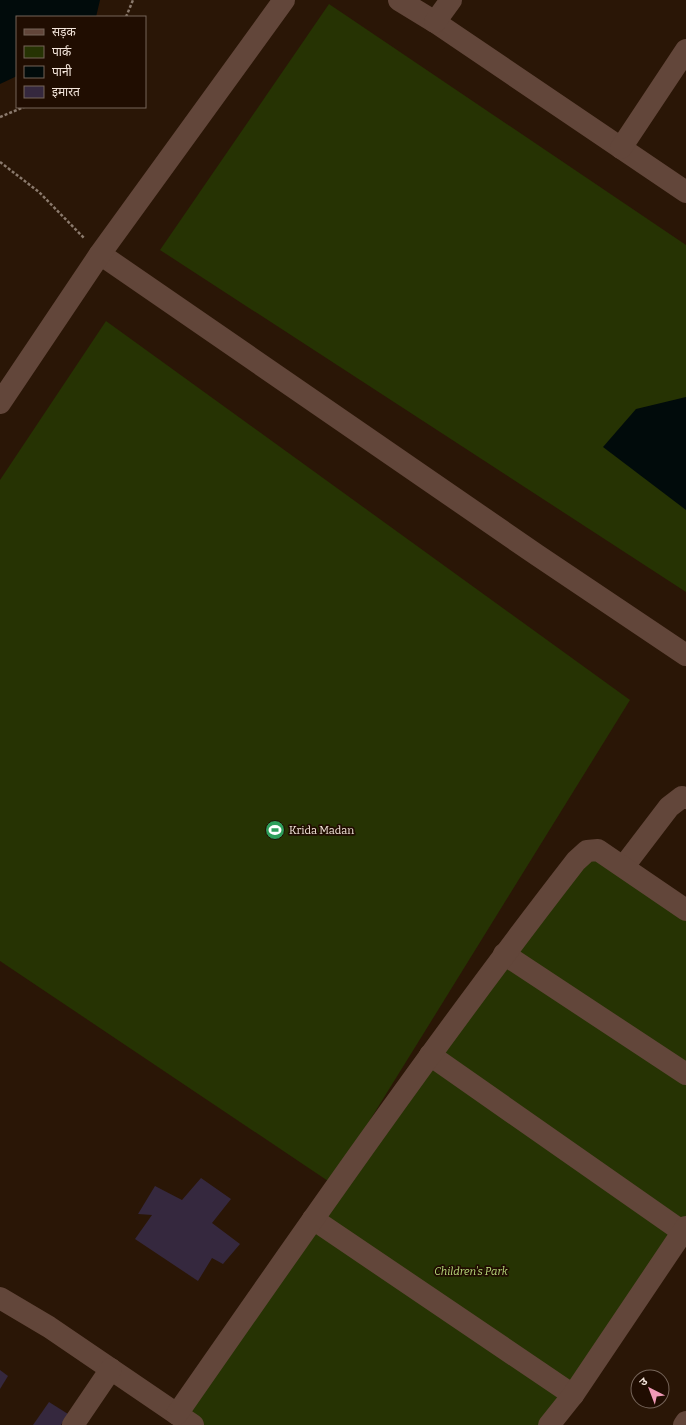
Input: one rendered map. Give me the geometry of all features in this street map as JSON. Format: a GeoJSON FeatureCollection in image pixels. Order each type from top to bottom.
{"type":"FeatureCollection","features":[{"type":"Feature","properties":{"kind":"street"},"geometry":{"type":"LineString","coordinates":[[0,403],[100,254],[284,0]]}},
{"type":"Feature","properties":{"kind":"street"},"geometry":{"type":"LineString","coordinates":[[399,0],[435,22],[686,192]]}},
{"type":"Feature","properties":{"kind":"street"},"geometry":{"type":"LineString","coordinates":[[435,22],[451,0]]}},
{"type":"Feature","properties":{"kind":"street"},"geometry":{"type":"LineString","coordinates":[[621,148],[686,50]]}},
{"type":"Feature","properties":{"kind":"street"},"geometry":{"type":"LineString","coordinates":[[100,254],[537,555],[686,655]]}},
{"type":"Feature","properties":{"kind":"street"},"geometry":{"type":"LineString","coordinates":[[624,866],[669,807],[682,797],[686,798]]}},
{"type":"Feature","properties":{"kind":"street"},"geometry":{"type":"LineString","coordinates":[[1,1300],[49,1327],[185,1419],[313,1219],[430,1055],[504,954],[576,860],[587,851],[598,850],[624,866],[686,910]]}},
{"type":"Feature","properties":{"kind":"street"},"geometry":{"type":"LineString","coordinates":[[504,954],[686,1074]]}},
{"type":"Feature","properties":{"kind":"street"},"geometry":{"type":"LineString","coordinates":[[430,1055],[684,1230],[573,1395],[549,1425]]}},
{"type":"Feature","properties":{"kind":"street"},"geometry":{"type":"LineString","coordinates":[[313,1219],[573,1395]]}},
{"type":"Feature","properties":{"kind":"street"},"geometry":{"type":"LineString","coordinates":[[73,1425],[111,1369]]}},
{"type":"Feature","properties":{"kind":"path"},"geometry":{"type":"LineString","coordinates":[[126,16],[133,0]]}},
{"type":"Feature","properties":{"kind":"path"},"geometry":{"type":"LineString","coordinates":[[0,118],[22,108]]}},
{"type":"Feature","properties":{"kind":"path"},"geometry":{"type":"LineString","coordinates":[[0,162],[39,192],[100,254]]}},
{"type":"Feature","properties":{"kind":"green space"},"geometry":{"type":"Polygon","coordinates":[[[329,4],[686,245],[686,592],[160,250],[329,4]]]}},
{"type":"Feature","properties":{"kind":"green space","name":"Krida Madan"},"geometry":{"type":"Polygon","coordinates":[[[106,321],[630,700],[331,1183],[0,961],[0,480],[106,321]]]}},
{"type":"Feature","properties":{"kind":"green space","name":"Children's Park"},"geometry":{"type":"Polygon","coordinates":[[[587,851],[686,917],[686,1227],[549,1425],[194,1425],[177,1414],[587,851]]]}},
{"type":"Feature","properties":{"kind":"water"},"geometry":{"type":"Polygon","coordinates":[[[0,0],[100,0],[96,16],[16,16],[16,76],[0,84],[0,0]]]}},
{"type":"Feature","properties":{"kind":"water"},"geometry":{"type":"Polygon","coordinates":[[[686,397],[686,510],[603,447],[636,409],[686,397]]]}},
{"type":"Feature","properties":{"kind":"building"},"geometry":{"type":"Polygon","coordinates":[[[201,1178],[231,1199],[212,1223],[240,1244],[223,1264],[212,1258],[198,1281],[135,1239],[152,1215],[138,1214],[155,1186],[182,1200],[201,1178]]]}},
{"type":"Feature","properties":{"kind":"building"},"geometry":{"type":"Polygon","coordinates":[[[0,1370],[8,1376],[0,1389],[0,1370]]]}},
{"type":"Feature","properties":{"kind":"building"},"geometry":{"type":"Polygon","coordinates":[[[49,1402],[68,1414],[61,1425],[33,1425],[49,1402]]]}},
{"type":"Feature","properties":{"kind":"place","name":"Krida Madan"},"geometry":{"type":"Point","coordinates":[275,830]}}]}
